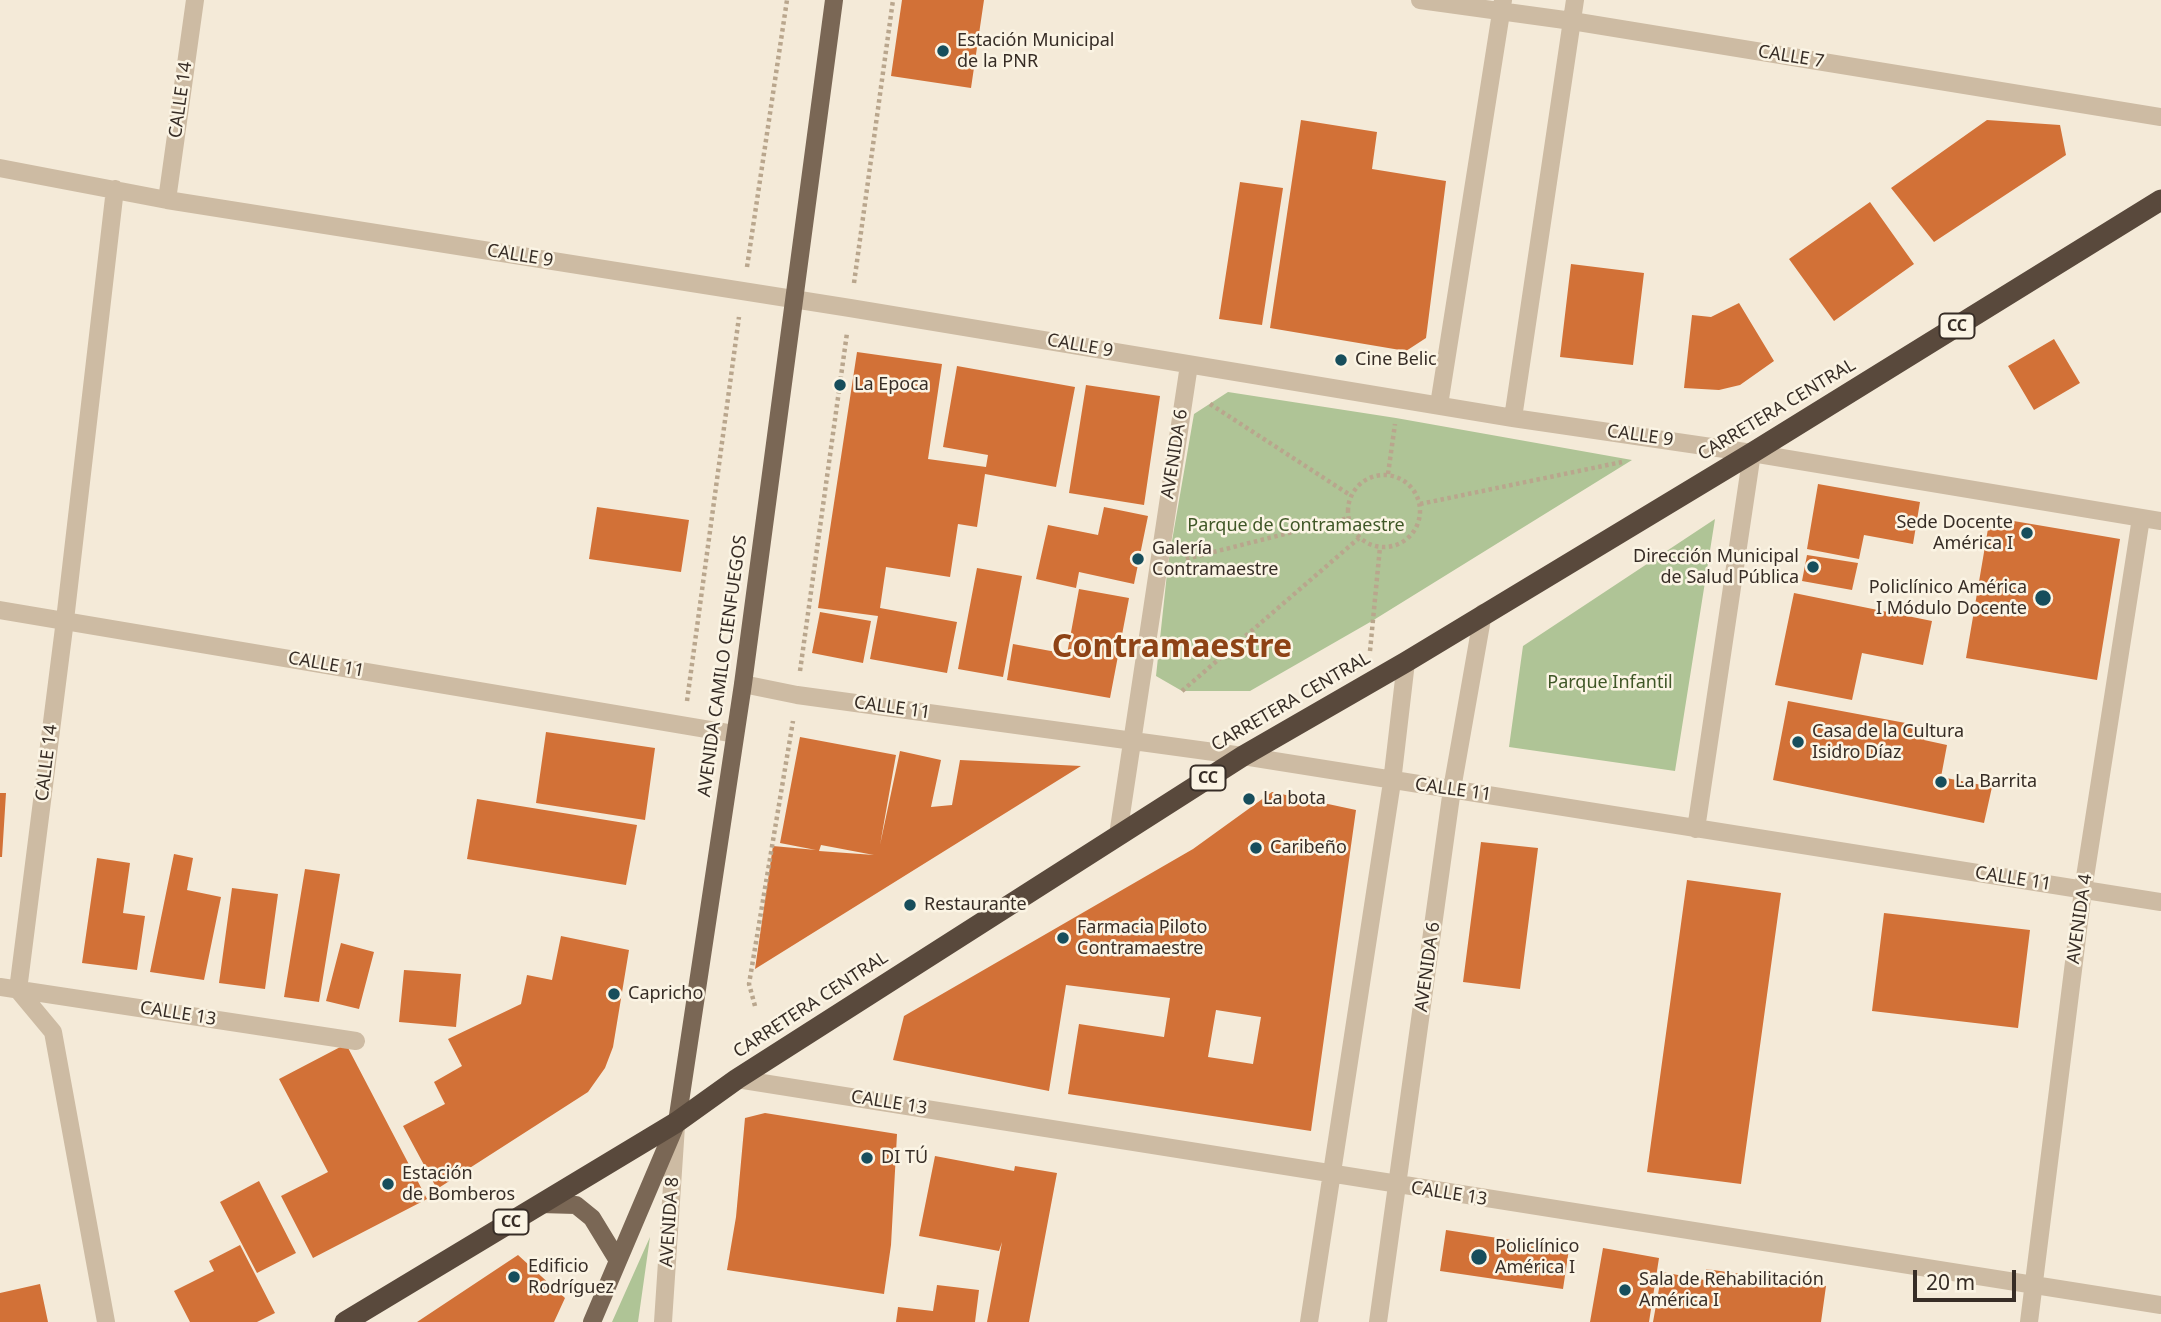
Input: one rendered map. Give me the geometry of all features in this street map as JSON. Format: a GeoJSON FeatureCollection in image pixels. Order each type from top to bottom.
{"type":"FeatureCollection","features":[{"type":"Feature","properties":{"kind":"highway","name":"CARRETERA CENTRAL"},"geometry":{"type":"LineString","coordinates":[[345,1322],[677,1122],[737,1079],[1242,756],[1406,662],[1483,613],[1752,453],[2161,200]]}},
{"type":"Feature","properties":{"kind":"main road","name":"AVENIDA CAMILO CIENFUEGOS"},"geometry":{"type":"LineString","coordinates":[[592,1322],[677,1122],[743,684],[834,0]]}},
{"type":"Feature","properties":{"kind":"main road"},"geometry":{"type":"LineString","coordinates":[[540,1205],[576,1205],[593,1218],[617,1259]]}},
{"type":"Feature","properties":{"kind":"street","name":"CALLE 14"},"geometry":{"type":"LineString","coordinates":[[167,200],[195,0]]}},
{"type":"Feature","properties":{"kind":"street","name":"CALLE 7"},"geometry":{"type":"LineString","coordinates":[[1420,0],[1502,6],[1572,21],[2161,117]]}},
{"type":"Feature","properties":{"kind":"street"},"geometry":{"type":"LineString","coordinates":[[1513,418],[1575,0]]}},
{"type":"Feature","properties":{"kind":"street"},"geometry":{"type":"LineString","coordinates":[[1439,405],[1502,6]]}},
{"type":"Feature","properties":{"kind":"street","name":"CALLE 9"},"geometry":{"type":"LineString","coordinates":[[0,168],[167,200],[795,299],[1513,418],[1752,453],[2161,521]]}},
{"type":"Feature","properties":{"kind":"street","name":"CALLE 14"},"geometry":{"type":"LineString","coordinates":[[9,988],[65,620],[115,189]]}},
{"type":"Feature","properties":{"kind":"street","name":"AVENIDA 6"},"geometry":{"type":"LineString","coordinates":[[1118,835],[1189,365]]}},
{"type":"Feature","properties":{"kind":"street"},"geometry":{"type":"LineString","coordinates":[[1696,829],[1752,453]]}},
{"type":"Feature","properties":{"kind":"street","name":"AVENIDA 4"},"geometry":{"type":"LineString","coordinates":[[2029,1322],[2083,890],[2141,518]]}},
{"type":"Feature","properties":{"kind":"street","name":"CALLE 11"},"geometry":{"type":"LineString","coordinates":[[0,610],[735,734]]}},
{"type":"Feature","properties":{"kind":"street","name":"AVENIDA 6"},"geometry":{"type":"LineString","coordinates":[[1377,1322],[1452,789],[1483,613]]}},
{"type":"Feature","properties":{"kind":"street"},"geometry":{"type":"LineString","coordinates":[[1309,1322],[1392,782],[1406,662]]}},
{"type":"Feature","properties":{"kind":"street","name":"CALLE 11"},"geometry":{"type":"LineString","coordinates":[[743,684],[797,695],[1242,756],[1392,782],[1452,789],[2161,902]]}},
{"type":"Feature","properties":{"kind":"street"},"geometry":{"type":"LineString","coordinates":[[9,988],[53,1032],[106,1322]]}},
{"type":"Feature","properties":{"kind":"street","name":"CALLE 13"},"geometry":{"type":"LineString","coordinates":[[9,988],[356,1041]]}},
{"type":"Feature","properties":{"kind":"street","name":"CALLE 13"},"geometry":{"type":"LineString","coordinates":[[737,1079],[2161,1305]]}},
{"type":"Feature","properties":{"kind":"street","name":"AVENIDA 8"},"geometry":{"type":"LineString","coordinates":[[663,1322],[677,1122]]}},
{"type":"Feature","properties":{"kind":"path"},"geometry":{"type":"LineString","coordinates":[[684,726],[743,291],[787,0]]}},
{"type":"Feature","properties":{"kind":"path"},"geometry":{"type":"LineString","coordinates":[[755,1006],[749,984],[797,695],[893,0]]}},
{"type":"Feature","properties":{"kind":"path"},"geometry":{"type":"LineString","coordinates":[[1185,385],[1350,495]]}},
{"type":"Feature","properties":{"kind":"path"},"geometry":{"type":"LineString","coordinates":[[1388,474],[1398,399]]}},
{"type":"Feature","properties":{"kind":"path"},"geometry":{"type":"LineString","coordinates":[[1420,504],[1632,460]]}},
{"type":"Feature","properties":{"kind":"path"},"geometry":{"type":"LineString","coordinates":[[1388,474],[1409,484],[1420,504],[1418,526],[1402,543],[1380,547],[1359,538],[1348,519],[1350,495],[1366,479],[1388,474]]}},
{"type":"Feature","properties":{"kind":"path"},"geometry":{"type":"LineString","coordinates":[[1158,565],[1348,519]]}},
{"type":"Feature","properties":{"kind":"path"},"geometry":{"type":"LineString","coordinates":[[1182,691],[1359,538]]}},
{"type":"Feature","properties":{"kind":"path"},"geometry":{"type":"LineString","coordinates":[[1367,684],[1380,547]]}},
{"type":"Feature","properties":{"kind":"green space","name":"Parque de Contramaestre"},"geometry":{"type":"Polygon","coordinates":[[[1228,392],[1396,418],[1632,460],[1372,621],[1250,691],[1182,691],[1156,676],[1168,564],[1194,414],[1228,392]]]}},
{"type":"Feature","properties":{"kind":"green space","name":"Parque Infantil"},"geometry":{"type":"Polygon","coordinates":[[[1715,519],[1675,771],[1509,747],[1523,646],[1715,519]]]}},
{"type":"Feature","properties":{"kind":"green space"},"geometry":{"type":"Polygon","coordinates":[[[650,1237],[638,1322],[612,1322],[650,1237]]]}},
{"type":"Feature","properties":{"kind":"building"},"geometry":{"type":"Polygon","coordinates":[[[902,0],[984,0],[971,88],[891,76],[902,0]]]}},
{"type":"Feature","properties":{"kind":"building"},"geometry":{"type":"Polygon","coordinates":[[[1301,120],[1377,132],[1372,169],[1446,181],[1426,338],[1406,351],[1270,328],[1301,120]]]}},
{"type":"Feature","properties":{"kind":"building"},"geometry":{"type":"Polygon","coordinates":[[[1987,120],[2060,125],[2066,155],[1934,242],[1891,188],[1987,120]]]}},
{"type":"Feature","properties":{"kind":"building"},"geometry":{"type":"Polygon","coordinates":[[[1240,182],[1283,188],[1262,325],[1219,319],[1240,182]]]}},
{"type":"Feature","properties":{"kind":"building"},"geometry":{"type":"Polygon","coordinates":[[[1870,202],[1914,264],[1834,321],[1789,259],[1870,202]]]}},
{"type":"Feature","properties":{"kind":"building"},"geometry":{"type":"Polygon","coordinates":[[[1571,264],[1644,273],[1633,365],[1560,357],[1571,264]]]}},
{"type":"Feature","properties":{"kind":"building"},"geometry":{"type":"Polygon","coordinates":[[[1739,303],[1774,361],[1740,385],[1719,390],[1684,388],[1692,315],[1711,317],[1739,303]]]}},
{"type":"Feature","properties":{"kind":"building"},"geometry":{"type":"Polygon","coordinates":[[[2054,339],[2080,383],[2034,410],[2008,366],[2054,339]]]}},
{"type":"Feature","properties":{"kind":"building"},"geometry":{"type":"Polygon","coordinates":[[[857,352],[942,364],[928,459],[986,467],[988,455],[943,447],[957,366],[1075,387],[1056,487],[985,474],[977,527],[958,524],[950,577],[886,567],[880,608],[957,622],[947,673],[870,659],[878,616],[818,608],[857,352]]]}},
{"type":"Feature","properties":{"kind":"building"},"geometry":{"type":"Polygon","coordinates":[[[1086,385],[1160,396],[1144,505],[1069,493],[1086,385]]]}},
{"type":"Feature","properties":{"kind":"building"},"geometry":{"type":"Polygon","coordinates":[[[1818,484],[1920,502],[1913,544],[1864,535],[1859,559],[1807,549],[1818,484]]]}},
{"type":"Feature","properties":{"kind":"building"},"geometry":{"type":"Polygon","coordinates":[[[597,507],[689,520],[681,572],[589,559],[597,507]]]}},
{"type":"Feature","properties":{"kind":"building"},"geometry":{"type":"Polygon","coordinates":[[[1104,507],[1148,516],[1134,584],[1079,572],[1076,588],[1036,579],[1048,525],[1098,535],[1104,507]]]}},
{"type":"Feature","properties":{"kind":"building","name":"Policlínico América I Módulo Docente"},"geometry":{"type":"Polygon","coordinates":[[[1990,517],[2120,539],[2097,680],[1966,658],[1990,517]]]}},
{"type":"Feature","properties":{"kind":"building"},"geometry":{"type":"Polygon","coordinates":[[[1807,555],[1858,563],[1852,590],[1802,581],[1807,555]]]}},
{"type":"Feature","properties":{"kind":"building"},"geometry":{"type":"Polygon","coordinates":[[[977,568],[1022,576],[1003,677],[958,669],[977,568]]]}},
{"type":"Feature","properties":{"kind":"building"},"geometry":{"type":"Polygon","coordinates":[[[1079,589],[1129,598],[1110,698],[1007,680],[1013,644],[1067,654],[1079,589]]]}},
{"type":"Feature","properties":{"kind":"building"},"geometry":{"type":"Polygon","coordinates":[[[1794,593],[1932,621],[1923,665],[1862,653],[1852,700],[1775,685],[1794,593]]]}},
{"type":"Feature","properties":{"kind":"building"},"geometry":{"type":"Polygon","coordinates":[[[820,612],[871,621],[863,663],[812,653],[820,612]]]}},
{"type":"Feature","properties":{"kind":"building"},"geometry":{"type":"Polygon","coordinates":[[[1788,701],[1927,727],[1924,740],[1947,745],[1941,777],[1992,787],[1984,823],[1773,780],[1788,701]]]}},
{"type":"Feature","properties":{"kind":"building"},"geometry":{"type":"Polygon","coordinates":[[[546,732],[655,748],[645,820],[536,803],[546,732]]]}},
{"type":"Feature","properties":{"kind":"building"},"geometry":{"type":"Polygon","coordinates":[[[800,737],[896,755],[880,845],[900,751],[941,760],[931,807],[952,805],[960,760],[1081,766],[755,969],[773,846],[816,850],[780,843],[800,737]],[[821,845],[819,851],[874,855],[821,845]]]}},
{"type":"Feature","properties":{"kind":"building"},"geometry":{"type":"Polygon","coordinates":[[[1272,792],[1356,810],[1311,1131],[1068,1094],[1079,1024],[1164,1037],[1170,998],[1066,985],[1049,1091],[893,1060],[904,1016],[1193,849],[1272,792]],[[1216,1010],[1208,1057],[1253,1064],[1261,1017],[1216,1010]]]}},
{"type":"Feature","properties":{"kind":"building"},"geometry":{"type":"Polygon","coordinates":[[[0,793],[6,793],[2,857],[0,857],[0,793]]]}},
{"type":"Feature","properties":{"kind":"building"},"geometry":{"type":"Polygon","coordinates":[[[477,799],[637,825],[626,885],[467,859],[477,799]]]}},
{"type":"Feature","properties":{"kind":"building"},"geometry":{"type":"Polygon","coordinates":[[[1481,842],[1538,848],[1520,989],[1463,982],[1481,842]]]}},
{"type":"Feature","properties":{"kind":"building"},"geometry":{"type":"Polygon","coordinates":[[[174,854],[193,858],[187,890],[221,897],[204,980],[150,972],[174,854]]]}},
{"type":"Feature","properties":{"kind":"building"},"geometry":{"type":"Polygon","coordinates":[[[97,858],[130,863],[123,913],[145,916],[137,970],[82,963],[97,858]]]}},
{"type":"Feature","properties":{"kind":"building"},"geometry":{"type":"Polygon","coordinates":[[[305,869],[340,874],[319,1002],[284,997],[305,869]]]}},
{"type":"Feature","properties":{"kind":"building"},"geometry":{"type":"Polygon","coordinates":[[[1687,880],[1781,893],[1741,1184],[1647,1172],[1687,880]]]}},
{"type":"Feature","properties":{"kind":"building"},"geometry":{"type":"Polygon","coordinates":[[[232,888],[278,894],[265,989],[219,983],[232,888]]]}},
{"type":"Feature","properties":{"kind":"building"},"geometry":{"type":"Polygon","coordinates":[[[1884,913],[2030,930],[2018,1028],[1872,1011],[1884,913]]]}},
{"type":"Feature","properties":{"kind":"building"},"geometry":{"type":"Polygon","coordinates":[[[561,936],[629,950],[613,1047],[605,1068],[588,1092],[437,1189],[403,1126],[445,1104],[434,1082],[462,1066],[448,1039],[521,1004],[527,975],[552,980],[561,936]]]}},
{"type":"Feature","properties":{"kind":"building"},"geometry":{"type":"Polygon","coordinates":[[[341,943],[374,952],[359,1009],[326,1001],[341,943]]]}},
{"type":"Feature","properties":{"kind":"building"},"geometry":{"type":"Polygon","coordinates":[[[404,970],[461,974],[456,1027],[399,1022],[404,970]]]}},
{"type":"Feature","properties":{"kind":"building"},"geometry":{"type":"Polygon","coordinates":[[[346,1044],[427,1199],[313,1258],[281,1196],[328,1172],[279,1079],[346,1044]]]}},
{"type":"Feature","properties":{"kind":"building"},"geometry":{"type":"Polygon","coordinates":[[[765,1113],[897,1134],[891,1245],[884,1294],[727,1270],[736,1217],[745,1118],[765,1113]]]}},
{"type":"Feature","properties":{"kind":"building"},"geometry":{"type":"Polygon","coordinates":[[[935,1156],[1014,1171],[1015,1166],[1057,1173],[1029,1322],[987,1322],[1002,1242],[999,1251],[919,1236],[935,1156]]]}},
{"type":"Feature","properties":{"kind":"building"},"geometry":{"type":"Polygon","coordinates":[[[259,1181],[296,1253],[257,1273],[220,1202],[259,1181]]]}},
{"type":"Feature","properties":{"kind":"building"},"geometry":{"type":"Polygon","coordinates":[[[1446,1230],[1569,1249],[1563,1289],[1440,1271],[1446,1230]]]}},
{"type":"Feature","properties":{"kind":"building"},"geometry":{"type":"Polygon","coordinates":[[[240,1245],[275,1313],[257,1322],[190,1322],[174,1291],[214,1271],[209,1261],[240,1245]]]}},
{"type":"Feature","properties":{"kind":"building","name":"Sala de Rehabilitación América I"},"geometry":{"type":"Polygon","coordinates":[[[1603,1248],[1659,1258],[1649,1322],[1590,1322],[1603,1248]]]}},
{"type":"Feature","properties":{"kind":"building","name":"Edificio Rodríguez"},"geometry":{"type":"Polygon","coordinates":[[[518,1255],[565,1298],[554,1322],[417,1322],[518,1255]]]}},
{"type":"Feature","properties":{"kind":"building"},"geometry":{"type":"Polygon","coordinates":[[[1706,1269],[1826,1286],[1821,1322],[1653,1322],[1662,1272],[1705,1280],[1706,1269]]]}},
{"type":"Feature","properties":{"kind":"building"},"geometry":{"type":"Polygon","coordinates":[[[40,1284],[48,1322],[0,1322],[0,1293],[40,1284]]]}},
{"type":"Feature","properties":{"kind":"building"},"geometry":{"type":"Polygon","coordinates":[[[937,1285],[979,1290],[975,1322],[896,1322],[898,1307],[933,1311],[937,1285]]]}},
{"type":"Feature","properties":{"kind":"place","name":"Estación Municipal de la PNR"},"geometry":{"type":"Point","coordinates":[943,51]}},
{"type":"Feature","properties":{"kind":"place","name":"Cine Belic"},"geometry":{"type":"Point","coordinates":[1341,360]}},
{"type":"Feature","properties":{"kind":"place","name":"La Epoca"},"geometry":{"type":"Point","coordinates":[840,385]}},
{"type":"Feature","properties":{"kind":"place","name":"Sede Docente América I"},"geometry":{"type":"Point","coordinates":[2027,533]}},
{"type":"Feature","properties":{"kind":"place","name":"Galería Contramaestre"},"geometry":{"type":"Point","coordinates":[1138,559]}},
{"type":"Feature","properties":{"kind":"place","name":"Dirección Municipal de Salud Pública"},"geometry":{"type":"Point","coordinates":[1813,567]}},
{"type":"Feature","properties":{"kind":"place","name":"Policlínico América I Módulo Docente"},"geometry":{"type":"Point","coordinates":[2043,598]}},
{"type":"Feature","properties":{"kind":"place","name":"Casa de la Cultura Isidro Díaz"},"geometry":{"type":"Point","coordinates":[1798,742]}},
{"type":"Feature","properties":{"kind":"place","name":"La Barrita"},"geometry":{"type":"Point","coordinates":[1941,782]}},
{"type":"Feature","properties":{"kind":"place","name":"La bota"},"geometry":{"type":"Point","coordinates":[1249,799]}},
{"type":"Feature","properties":{"kind":"place","name":"Caribeño"},"geometry":{"type":"Point","coordinates":[1256,848]}},
{"type":"Feature","properties":{"kind":"place","name":"Restaurante"},"geometry":{"type":"Point","coordinates":[910,905]}},
{"type":"Feature","properties":{"kind":"place","name":"Farmacia Piloto Contramaestre"},"geometry":{"type":"Point","coordinates":[1063,938]}},
{"type":"Feature","properties":{"kind":"place","name":"Capricho"},"geometry":{"type":"Point","coordinates":[614,994]}},
{"type":"Feature","properties":{"kind":"place","name":"DI TÚ"},"geometry":{"type":"Point","coordinates":[867,1158]}},
{"type":"Feature","properties":{"kind":"place","name":"Estación de Bomberos"},"geometry":{"type":"Point","coordinates":[388,1184]}},
{"type":"Feature","properties":{"kind":"place","name":"Policlínico América I"},"geometry":{"type":"Point","coordinates":[1479,1257]}},
{"type":"Feature","properties":{"kind":"place","name":"Edificio Rodríguez"},"geometry":{"type":"Point","coordinates":[514,1277]}},
{"type":"Feature","properties":{"kind":"place","name":"Sala de Rehabilitación América I"},"geometry":{"type":"Point","coordinates":[1625,1290]}},
{"type":"Feature","properties":{"kind":"district","name":"Contramaestre"},"geometry":{"type":"Point","coordinates":[1172,648]}}]}
